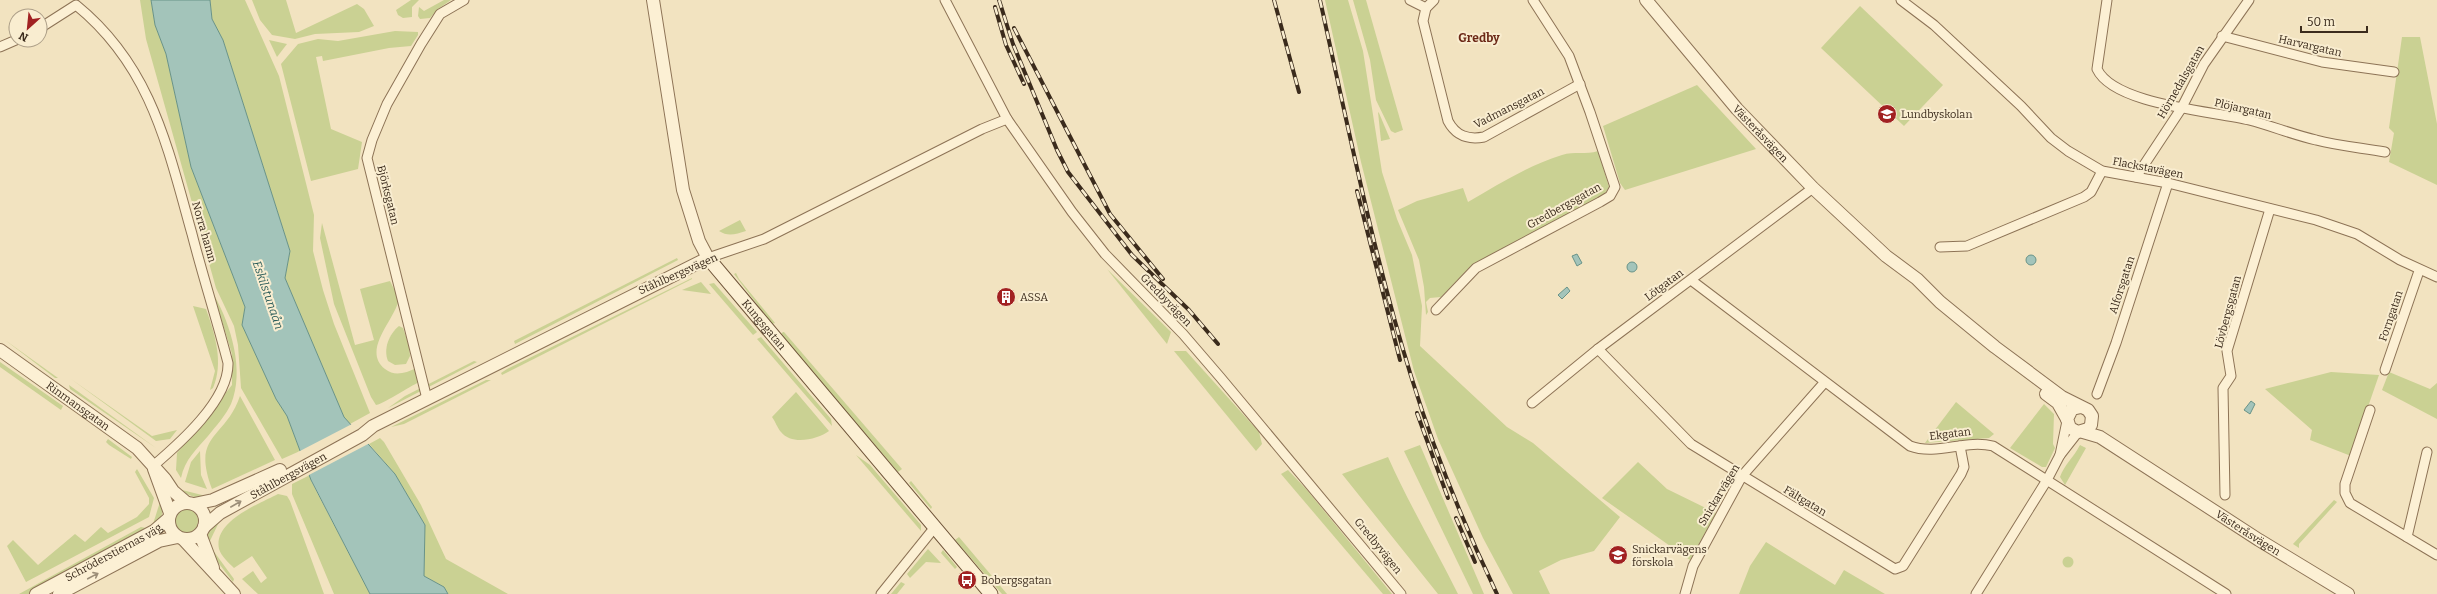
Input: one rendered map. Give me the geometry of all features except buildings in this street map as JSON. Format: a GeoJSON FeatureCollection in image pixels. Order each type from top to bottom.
{"type":"FeatureCollection","features":[{"type":"Feature","properties":{"kind":"main road","name":"Kungsgatan"},"geometry":{"type":"LineString","coordinates":[[708,258],[991,594]]}},
{"type":"Feature","properties":{"kind":"street","name":"Björksgatan"},"geometry":{"type":"LineString","coordinates":[[427,399],[367,158],[372,140],[388,104],[421,44],[440,14],[464,0]]}},
{"type":"Feature","properties":{"kind":"street","name":"Kungsgatan"},"geometry":{"type":"LineString","coordinates":[[653,0],[683,190],[699,242],[708,258]]}},
{"type":"Feature","properties":{"kind":"street","name":"Gredbyvägen"},"geometry":{"type":"LineString","coordinates":[[946,0],[1007,119],[1072,212],[1105,254],[1184,335],[1402,594]]}},
{"type":"Feature","properties":{"kind":"street"},"geometry":{"type":"LineString","coordinates":[[1410,0],[1426,8],[1434,0]]}},
{"type":"Feature","properties":{"kind":"street","name":"Gredbergsgatan"},"geometry":{"type":"LineString","coordinates":[[1436,310],[1476,268],[1600,202],[1613,192],[1614,181],[1569,56],[1533,0]]}},
{"type":"Feature","properties":{"kind":"street","name":"Västeråsvägen"},"geometry":{"type":"LineString","coordinates":[[1646,0],[1737,109],[1813,188],[1886,256],[1917,279],[1940,302],[1995,347],[2058,403],[2067,420]]}},
{"type":"Feature","properties":{"kind":"street","name":"Flackstavägen"},"geometry":{"type":"LineString","coordinates":[[1901,0],[1934,25],[2021,106],[2051,138],[2068,151],[2102,171],[2168,183],[2316,220],[2357,234],[2419,271],[2437,277]]}},
{"type":"Feature","properties":{"kind":"street","name":"Plöjargatan"},"geometry":{"type":"LineString","coordinates":[[2107,0],[2097,62],[2097,69],[2100,76],[2107,82],[2131,93],[2181,109],[2245,119],[2318,141],[2386,152]]}},
{"type":"Feature","properties":{"kind":"street","name":"Hörnedalsgatan"},"geometry":{"type":"LineString","coordinates":[[2136,177],[2181,109],[2204,64],[2222,36],[2249,0]]}},
{"type":"Feature","properties":{"kind":"street","name":"Norra hamn"},"geometry":{"type":"LineString","coordinates":[[48,23],[76,5],[96,22],[115,43],[145,89],[172,163],[228,363],[228,373],[222,392],[175,446],[153,466]]}},
{"type":"Feature","properties":{"kind":"street","name":"Vadmansgatan"},"geometry":{"type":"LineString","coordinates":[[1426,8],[1424,25],[1446,114],[1454,131],[1461,135],[1468,138],[1484,137],[1580,84]]}},
{"type":"Feature","properties":{"kind":"street","name":"Harvargatan"},"geometry":{"type":"LineString","coordinates":[[2222,36],[2322,62],[2394,72]]}},
{"type":"Feature","properties":{"kind":"street","name":"Ståhlbergsvägen"},"geometry":{"type":"LineString","coordinates":[[190,503],[213,500],[293,467],[362,435],[373,426],[708,258],[764,239],[982,129],[1007,119]]}},
{"type":"Feature","properties":{"kind":"street"},"geometry":{"type":"LineString","coordinates":[[1940,247],[1967,246],[2084,197],[2091,192],[2102,171]]}},
{"type":"Feature","properties":{"kind":"street","name":"Alforsgatan"},"geometry":{"type":"LineString","coordinates":[[2097,394],[2116,343],[2168,183]]}},
{"type":"Feature","properties":{"kind":"street","name":"Lötgatan"},"geometry":{"type":"LineString","coordinates":[[1532,403],[1598,349],[1813,188]]}},
{"type":"Feature","properties":{"kind":"street","name":"Lövbergsgatan"},"geometry":{"type":"LineString","coordinates":[[2225,495],[2223,388],[2231,376],[2227,351],[2270,209]]}},
{"type":"Feature","properties":{"kind":"street","name":"Forngatan"},"geometry":{"type":"LineString","coordinates":[[2386,370],[2419,271]]}},
{"type":"Feature","properties":{"kind":"street","name":"Ekgatan"},"geometry":{"type":"LineString","coordinates":[[1691,280],[1824,383],[1910,446],[1928,450],[1975,443],[1993,446],[2226,594]]}},
{"type":"Feature","properties":{"kind":"street","name":"Västeråsvägen"},"geometry":{"type":"LineString","coordinates":[[1995,347],[2062,397],[2081,407]]}},
{"type":"Feature","properties":{"kind":"street","name":"Fältgatan"},"geometry":{"type":"LineString","coordinates":[[1598,349],[1691,444],[1891,567],[1899,569],[1964,467],[1960,446]]}},
{"type":"Feature","properties":{"kind":"street","name":"Rinmansgatan"},"geometry":{"type":"LineString","coordinates":[[0,350],[137,448],[173,492],[190,503]]}},
{"type":"Feature","properties":{"kind":"street","name":"Snickarvägen"},"geometry":{"type":"LineString","coordinates":[[1685,594],[1693,566],[1742,476],[1824,383]]}},
{"type":"Feature","properties":{"kind":"street"},"geometry":{"type":"LineString","coordinates":[[1976,594],[2048,480],[2060,455],[2067,420],[2072,409],[2081,407],[2088,410],[2092,418],[2090,428],[2081,432],[2060,455]]}},
{"type":"Feature","properties":{"kind":"street"},"geometry":{"type":"LineString","coordinates":[[2370,410],[2345,484],[2345,493],[2350,503],[2437,555]]}},
{"type":"Feature","properties":{"kind":"street","name":"Västeråsvägen"},"geometry":{"type":"LineString","coordinates":[[2092,418],[2104,430],[2140,458],[2150,469]]}},
{"type":"Feature","properties":{"kind":"street"},"geometry":{"type":"LineString","coordinates":[[2067,420],[2070,428],[2081,432]]}},
{"type":"Feature","properties":{"kind":"street","name":"Västeråsvägen"},"geometry":{"type":"LineString","coordinates":[[2081,432],[2100,437],[2259,540],[2348,594]]}},
{"type":"Feature","properties":{"kind":"street"},"geometry":{"type":"LineString","coordinates":[[2406,537],[2427,452]]}},
{"type":"Feature","properties":{"kind":"street","name":"Rinmansgatan"},"geometry":{"type":"LineString","coordinates":[[153,466],[169,516]]}},
{"type":"Feature","properties":{"kind":"street","name":"Ståhlbergsvägen"},"geometry":{"type":"LineString","coordinates":[[202,530],[220,513],[293,467]]}},
{"type":"Feature","properties":{"kind":"street"},"geometry":{"type":"LineString","coordinates":[[216,576],[202,530],[203,513],[190,503],[175,507],[169,516],[170,530],[181,538],[216,576],[234,594]]}},
{"type":"Feature","properties":{"kind":"street","name":"Schröderstiernas väg"},"geometry":{"type":"LineString","coordinates":[[36,594],[154,531],[169,516]]}},
{"type":"Feature","properties":{"kind":"street"},"geometry":{"type":"LineString","coordinates":[[881,594],[935,527]]}},
{"type":"Feature","properties":{"kind":"street"},"geometry":{"type":"LineString","coordinates":[[181,538],[193,539],[202,530]]}},
{"type":"Feature","properties":{"kind":"street","name":"Schröderstiernas väg"},"geometry":{"type":"LineString","coordinates":[[59,594],[159,541],[181,538]]}},
{"type":"Feature","properties":{"kind":"green space"},"geometry":{"type":"Polygon","coordinates":[[[140,0],[151,0],[155,25],[166,54],[191,167],[245,307],[242,325],[276,399],[287,416],[300,451],[282,459],[241,388],[238,345],[234,326],[216,288],[146,39],[140,0]]]}},
{"type":"Feature","properties":{"kind":"green space"},"geometry":{"type":"Polygon","coordinates":[[[210,0],[245,0],[279,76],[314,215],[313,251],[323,290],[334,324],[370,413],[350,424],[344,417],[285,278],[290,251],[223,40],[212,19],[210,0]]]}},
{"type":"Feature","properties":{"kind":"green space"},"geometry":{"type":"Polygon","coordinates":[[[252,0],[286,0],[296,33],[357,4],[364,9],[374,26],[359,32],[315,34],[295,39],[272,35],[260,20],[252,0]]]}},
{"type":"Feature","properties":{"kind":"green space"},"geometry":{"type":"Polygon","coordinates":[[[411,0],[419,0],[412,7],[412,17],[403,18],[398,15],[396,10],[411,0]]]}},
{"type":"Feature","properties":{"kind":"green space"},"geometry":{"type":"Polygon","coordinates":[[[444,0],[451,0],[438,9],[430,18],[420,19],[418,16],[419,7],[424,11],[444,0]]]}},
{"type":"Feature","properties":{"kind":"green space"},"geometry":{"type":"Polygon","coordinates":[[[1325,0],[1348,0],[1363,51],[1382,172],[1397,219],[1412,255],[1422,306],[1420,346],[1507,427],[1533,443],[1620,517],[1594,551],[1561,560],[1539,571],[1550,594],[1513,594],[1483,538],[1438,439],[1414,371],[1361,162],[1325,0]]]}},
{"type":"Feature","properties":{"kind":"green space"},"geometry":{"type":"Polygon","coordinates":[[[1353,0],[1366,0],[1403,130],[1395,133],[1391,131],[1376,100],[1370,60],[1353,0]]]}},
{"type":"Feature","properties":{"kind":"green space"},"geometry":{"type":"Polygon","coordinates":[[[1860,6],[1943,85],[1904,126],[1821,48],[1860,6]]]}},
{"type":"Feature","properties":{"kind":"green space"},"geometry":{"type":"Polygon","coordinates":[[[395,31],[418,32],[418,35],[411,46],[389,48],[323,61],[322,56],[316,57],[331,129],[362,142],[358,169],[311,181],[281,64],[298,44],[318,39],[338,41],[395,31]]]}},
{"type":"Feature","properties":{"kind":"green space"},"geometry":{"type":"Polygon","coordinates":[[[2402,37],[2420,37],[2437,124],[2437,185],[2389,162],[2394,133],[2389,128],[2402,37]]]}},
{"type":"Feature","properties":{"kind":"green space"},"geometry":{"type":"Polygon","coordinates":[[[269,40],[287,44],[277,57],[269,40]]]}},
{"type":"Feature","properties":{"kind":"green space"},"geometry":{"type":"Polygon","coordinates":[[[1697,85],[1756,149],[1625,190],[1620,183],[1603,126],[1697,85]]]}},
{"type":"Feature","properties":{"kind":"green space"},"geometry":{"type":"Polygon","coordinates":[[[1378,112],[1379,113],[1390,139],[1381,141],[1378,112]]]}},
{"type":"Feature","properties":{"kind":"green space"},"geometry":{"type":"Polygon","coordinates":[[[1598,151],[1609,187],[1604,195],[1482,260],[1468,269],[1441,297],[1430,298],[1426,302],[1428,312],[1426,315],[1424,287],[1419,260],[1398,210],[1417,201],[1463,188],[1468,202],[1514,176],[1550,159],[1566,154],[1598,151]]]}},
{"type":"Feature","properties":{"kind":"green space"},"geometry":{"type":"Polygon","coordinates":[[[740,220],[746,231],[735,234],[726,234],[719,231],[740,220]]]}},
{"type":"Feature","properties":{"kind":"green space"},"geometry":{"type":"Polygon","coordinates":[[[322,223],[355,345],[374,340],[360,289],[390,281],[399,299],[378,344],[376,353],[379,361],[385,369],[393,373],[404,373],[417,368],[419,382],[390,399],[376,405],[371,397],[334,304],[320,238],[322,223]]]}},
{"type":"Feature","properties":{"kind":"green space"},"geometry":{"type":"Polygon","coordinates":[[[677,258],[678,260],[515,344],[514,341],[677,258]]]}},
{"type":"Feature","properties":{"kind":"green space"},"geometry":{"type":"Polygon","coordinates":[[[1107,269],[1171,332],[1167,344],[1107,269]]]}},
{"type":"Feature","properties":{"kind":"green space"},"geometry":{"type":"Polygon","coordinates":[[[736,273],[739,279],[775,323],[772,324],[734,274],[736,273]]]}},
{"type":"Feature","properties":{"kind":"green space"},"geometry":{"type":"Polygon","coordinates":[[[692,278],[502,375],[501,373],[507,369],[692,278]]]}},
{"type":"Feature","properties":{"kind":"green space"},"geometry":{"type":"Polygon","coordinates":[[[701,282],[711,294],[682,290],[701,282]]]}},
{"type":"Feature","properties":{"kind":"green space"},"geometry":{"type":"Polygon","coordinates":[[[714,283],[757,332],[753,335],[709,284],[714,283]]]}},
{"type":"Feature","properties":{"kind":"green space"},"geometry":{"type":"Polygon","coordinates":[[[214,295],[231,334],[237,377],[235,391],[231,404],[226,412],[185,465],[181,478],[176,470],[177,453],[232,385],[232,354],[214,295]]]}},
{"type":"Feature","properties":{"kind":"green space"},"geometry":{"type":"Polygon","coordinates":[[[193,306],[206,309],[215,338],[218,369],[213,388],[210,390],[215,371],[193,306]]]}},
{"type":"Feature","properties":{"kind":"green space"},"geometry":{"type":"Polygon","coordinates":[[[399,326],[403,328],[409,345],[410,356],[406,364],[395,365],[388,361],[386,352],[392,333],[399,326]]]}},
{"type":"Feature","properties":{"kind":"green space"},"geometry":{"type":"Polygon","coordinates":[[[783,332],[902,469],[898,472],[788,343],[781,334],[783,332]]]}},
{"type":"Feature","properties":{"kind":"green space"},"geometry":{"type":"Polygon","coordinates":[[[761,337],[831,419],[832,426],[757,339],[761,337]]]}},
{"type":"Feature","properties":{"kind":"green space"},"geometry":{"type":"Polygon","coordinates":[[[5,340],[58,378],[55,378],[5,340]]]}},
{"type":"Feature","properties":{"kind":"green space"},"geometry":{"type":"Polygon","coordinates":[[[1174,351],[1186,351],[1259,432],[1262,444],[1256,451],[1174,351]]]}},
{"type":"Feature","properties":{"kind":"green space"},"geometry":{"type":"Polygon","coordinates":[[[474,361],[477,362],[388,408],[405,396],[474,361]]]}},
{"type":"Feature","properties":{"kind":"green space"},"geometry":{"type":"Polygon","coordinates":[[[0,362],[63,406],[61,410],[0,367],[0,362]]]}},
{"type":"Feature","properties":{"kind":"green space"},"geometry":{"type":"Polygon","coordinates":[[[2331,372],[2379,375],[2351,456],[2310,440],[2312,430],[2265,389],[2331,372]]]}},
{"type":"Feature","properties":{"kind":"green space"},"geometry":{"type":"Polygon","coordinates":[[[2389,372],[2430,389],[2437,383],[2437,419],[2382,390],[2389,372]]]}},
{"type":"Feature","properties":{"kind":"green space"},"geometry":{"type":"Polygon","coordinates":[[[71,379],[152,436],[177,430],[170,439],[156,441],[71,379]]]}},
{"type":"Feature","properties":{"kind":"green space"},"geometry":{"type":"Polygon","coordinates":[[[486,380],[491,380],[404,424],[391,427],[486,380]]]}},
{"type":"Feature","properties":{"kind":"green space"},"geometry":{"type":"Polygon","coordinates":[[[69,385],[156,448],[70,389],[69,385]]]}},
{"type":"Feature","properties":{"kind":"green space"},"geometry":{"type":"Polygon","coordinates":[[[796,392],[829,431],[812,439],[805,440],[792,439],[781,432],[772,417],[796,392]]]}},
{"type":"Feature","properties":{"kind":"green space"},"geometry":{"type":"Polygon","coordinates":[[[240,396],[275,460],[212,489],[205,457],[208,447],[212,438],[234,410],[240,396]]]}},
{"type":"Feature","properties":{"kind":"green space"},"geometry":{"type":"Polygon","coordinates":[[[1956,402],[1994,434],[1989,438],[1925,443],[1956,402]]]}},
{"type":"Feature","properties":{"kind":"green space"},"geometry":{"type":"Polygon","coordinates":[[[2044,404],[2054,414],[2053,444],[2055,448],[2046,467],[2042,467],[2010,448],[2044,404]]]}},
{"type":"Feature","properties":{"kind":"green space"},"geometry":{"type":"Polygon","coordinates":[[[380,438],[384,442],[421,505],[446,559],[508,594],[448,594],[444,587],[424,576],[425,525],[395,474],[369,444],[380,438]]]}},
{"type":"Feature","properties":{"kind":"green space"},"geometry":{"type":"Polygon","coordinates":[[[108,439],[132,457],[131,459],[109,445],[106,442],[108,439]]]}},
{"type":"Feature","properties":{"kind":"green space"},"geometry":{"type":"Polygon","coordinates":[[[1420,445],[1484,594],[1473,594],[1404,451],[1420,445]]]}},
{"type":"Feature","properties":{"kind":"green space"},"geometry":{"type":"Polygon","coordinates":[[[2080,445],[2086,448],[2065,485],[2060,477],[2080,445]]]}},
{"type":"Feature","properties":{"kind":"green space"},"geometry":{"type":"Polygon","coordinates":[[[200,451],[201,475],[207,489],[185,482],[191,462],[200,451]]]}},
{"type":"Feature","properties":{"kind":"green space"},"geometry":{"type":"Polygon","coordinates":[[[856,455],[870,465],[921,525],[921,531],[856,455]]]}},
{"type":"Feature","properties":{"kind":"green space"},"geometry":{"type":"Polygon","coordinates":[[[1388,457],[1458,594],[1438,594],[1342,474],[1388,457]]]}},
{"type":"Feature","properties":{"kind":"green space"},"geometry":{"type":"Polygon","coordinates":[[[1638,462],[1667,489],[1716,513],[1690,560],[1602,498],[1638,462]]]}},
{"type":"Feature","properties":{"kind":"green space"},"geometry":{"type":"Polygon","coordinates":[[[137,469],[154,498],[149,517],[26,582],[7,546],[13,540],[38,565],[75,534],[85,542],[101,527],[108,533],[137,517],[149,504],[149,498],[135,472],[137,469]]]}},
{"type":"Feature","properties":{"kind":"green space"},"geometry":{"type":"Polygon","coordinates":[[[1288,470],[1307,490],[1392,594],[1383,594],[1281,474],[1288,470]]]}},
{"type":"Feature","properties":{"kind":"green space"},"geometry":{"type":"Polygon","coordinates":[[[310,475],[311,481],[370,594],[334,594],[292,494],[292,484],[310,475]]]}},
{"type":"Feature","properties":{"kind":"green space"},"geometry":{"type":"Polygon","coordinates":[[[911,481],[932,507],[931,509],[909,483],[911,481]]]}},
{"type":"Feature","properties":{"kind":"green space"},"geometry":{"type":"Polygon","coordinates":[[[182,490],[206,496],[202,500],[179,491],[182,490]]]}},
{"type":"Feature","properties":{"kind":"green space"},"geometry":{"type":"Polygon","coordinates":[[[278,494],[287,496],[290,501],[324,594],[258,594],[242,579],[253,571],[261,583],[267,578],[252,556],[234,568],[220,552],[219,539],[223,530],[230,522],[249,508],[278,494]]]}},
{"type":"Feature","properties":{"kind":"green space"},"geometry":{"type":"Polygon","coordinates":[[[2334,500],[2337,502],[2299,544],[2299,548],[2293,544],[2334,500]]]}},
{"type":"Feature","properties":{"kind":"green space"},"geometry":{"type":"Polygon","coordinates":[[[160,502],[164,508],[160,520],[153,524],[160,502]]]}},
{"type":"Feature","properties":{"kind":"green space"},"geometry":{"type":"Polygon","coordinates":[[[186,509],[191,510],[197,516],[197,526],[191,532],[186,533],[181,532],[175,526],[174,521],[175,516],[181,510],[186,509]]]}},
{"type":"Feature","properties":{"kind":"green space"},"geometry":{"type":"Polygon","coordinates":[[[220,520],[208,545],[207,537],[211,527],[220,520]]]}},
{"type":"Feature","properties":{"kind":"green space"},"geometry":{"type":"Polygon","coordinates":[[[141,527],[146,528],[147,530],[29,594],[19,594],[141,527]]]}},
{"type":"Feature","properties":{"kind":"green space"},"geometry":{"type":"Polygon","coordinates":[[[959,537],[1007,594],[1002,594],[955,540],[959,537]]]}},
{"type":"Feature","properties":{"kind":"green space"},"geometry":{"type":"Polygon","coordinates":[[[1766,542],[1835,585],[1844,570],[1885,594],[1739,594],[1750,566],[1766,542]]]}},
{"type":"Feature","properties":{"kind":"green space"},"geometry":{"type":"Polygon","coordinates":[[[212,549],[234,579],[233,582],[210,552],[212,549]]]}},
{"type":"Feature","properties":{"kind":"green space"},"geometry":{"type":"Polygon","coordinates":[[[928,549],[941,563],[926,562],[910,578],[907,574],[928,549]]]}},
{"type":"Feature","properties":{"kind":"green space"},"geometry":{"type":"Polygon","coordinates":[[[943,550],[957,567],[955,569],[941,553],[943,550]]]}},
{"type":"Feature","properties":{"kind":"green space"},"geometry":{"type":"Polygon","coordinates":[[[2066,557],[2070,557],[2072,558],[2072,566],[2066,567],[2063,564],[2063,560],[2066,557]]]}},
{"type":"Feature","properties":{"kind":"green space"},"geometry":{"type":"Polygon","coordinates":[[[901,582],[905,584],[897,594],[891,594],[901,582]]]}},
{"type":"Feature","properties":{"kind":"water","name":"Eskilstunaån"},"geometry":{"type":"Polygon","coordinates":[[[151,0],[210,0],[212,19],[223,40],[290,251],[285,278],[344,417],[395,474],[425,525],[424,576],[444,587],[448,594],[370,594],[311,480],[287,416],[276,399],[242,325],[245,307],[191,167],[166,54],[155,25],[151,0]]]}},
{"type":"Feature","properties":{"kind":"water"},"geometry":{"type":"Polygon","coordinates":[[[1577,254],[1582,263],[1577,266],[1572,256],[1577,254]]]}},
{"type":"Feature","properties":{"kind":"water"},"geometry":{"type":"Polygon","coordinates":[[[2031,255],[2036,260],[2031,265],[2026,260],[2031,255]]]}},
{"type":"Feature","properties":{"kind":"water"},"geometry":{"type":"Polygon","coordinates":[[[1630,262],[1634,262],[1637,267],[1634,272],[1630,272],[1627,269],[1627,265],[1630,262]]]}},
{"type":"Feature","properties":{"kind":"water"},"geometry":{"type":"Polygon","coordinates":[[[1567,287],[1570,291],[1562,299],[1558,295],[1567,287]]]}},
{"type":"Feature","properties":{"kind":"water"},"geometry":{"type":"Polygon","coordinates":[[[2251,401],[2255,404],[2250,414],[2244,410],[2251,401]]]}},
{"type":"Feature","properties":{"kind":"pier"},"geometry":{"type":"Polygon","coordinates":[[[352,424],[370,443],[307,476],[298,452],[352,424]]]}},
{"type":"Feature","properties":{"kind":"railway"},"geometry":{"type":"LineString","coordinates":[[999,0],[1013,44],[1057,150],[1068,172],[1132,255],[1189,310],[1218,344]]}},
{"type":"Feature","properties":{"kind":"railway"},"geometry":{"type":"LineString","coordinates":[[1274,0],[1299,92]]}},
{"type":"Feature","properties":{"kind":"railway"},"geometry":{"type":"LineString","coordinates":[[1320,0],[1351,142],[1397,330],[1429,432],[1472,541],[1497,594]]}},
{"type":"Feature","properties":{"kind":"railway"},"geometry":{"type":"LineString","coordinates":[[995,7],[1006,45],[1024,84]]}},
{"type":"Feature","properties":{"kind":"railway"},"geometry":{"type":"LineString","coordinates":[[1014,28],[1110,214],[1163,279]]}},
{"type":"Feature","properties":{"kind":"railway"},"geometry":{"type":"LineString","coordinates":[[1357,191],[1400,360]]}},
{"type":"Feature","properties":{"kind":"railway"},"geometry":{"type":"LineString","coordinates":[[1417,413],[1448,498]]}},
{"type":"Feature","properties":{"kind":"railway"},"geometry":{"type":"LineString","coordinates":[[1456,518],[1475,562]]}},
{"type":"Feature","properties":{"kind":"place","name":"Lundbyskolan"},"geometry":{"type":"Point","coordinates":[1887,114]}},
{"type":"Feature","properties":{"kind":"place","name":"ASSA"},"geometry":{"type":"Point","coordinates":[1006,297]}},
{"type":"Feature","properties":{"kind":"place","name":"Snickarvägens förskola"},"geometry":{"type":"Point","coordinates":[1618,555]}},
{"type":"Feature","properties":{"kind":"place","name":"Bobergsgatan"},"geometry":{"type":"Point","coordinates":[967,580]}},
{"type":"Feature","properties":{"kind":"district","name":"Gredby"},"geometry":{"type":"Point","coordinates":[1479,38]}}]}
